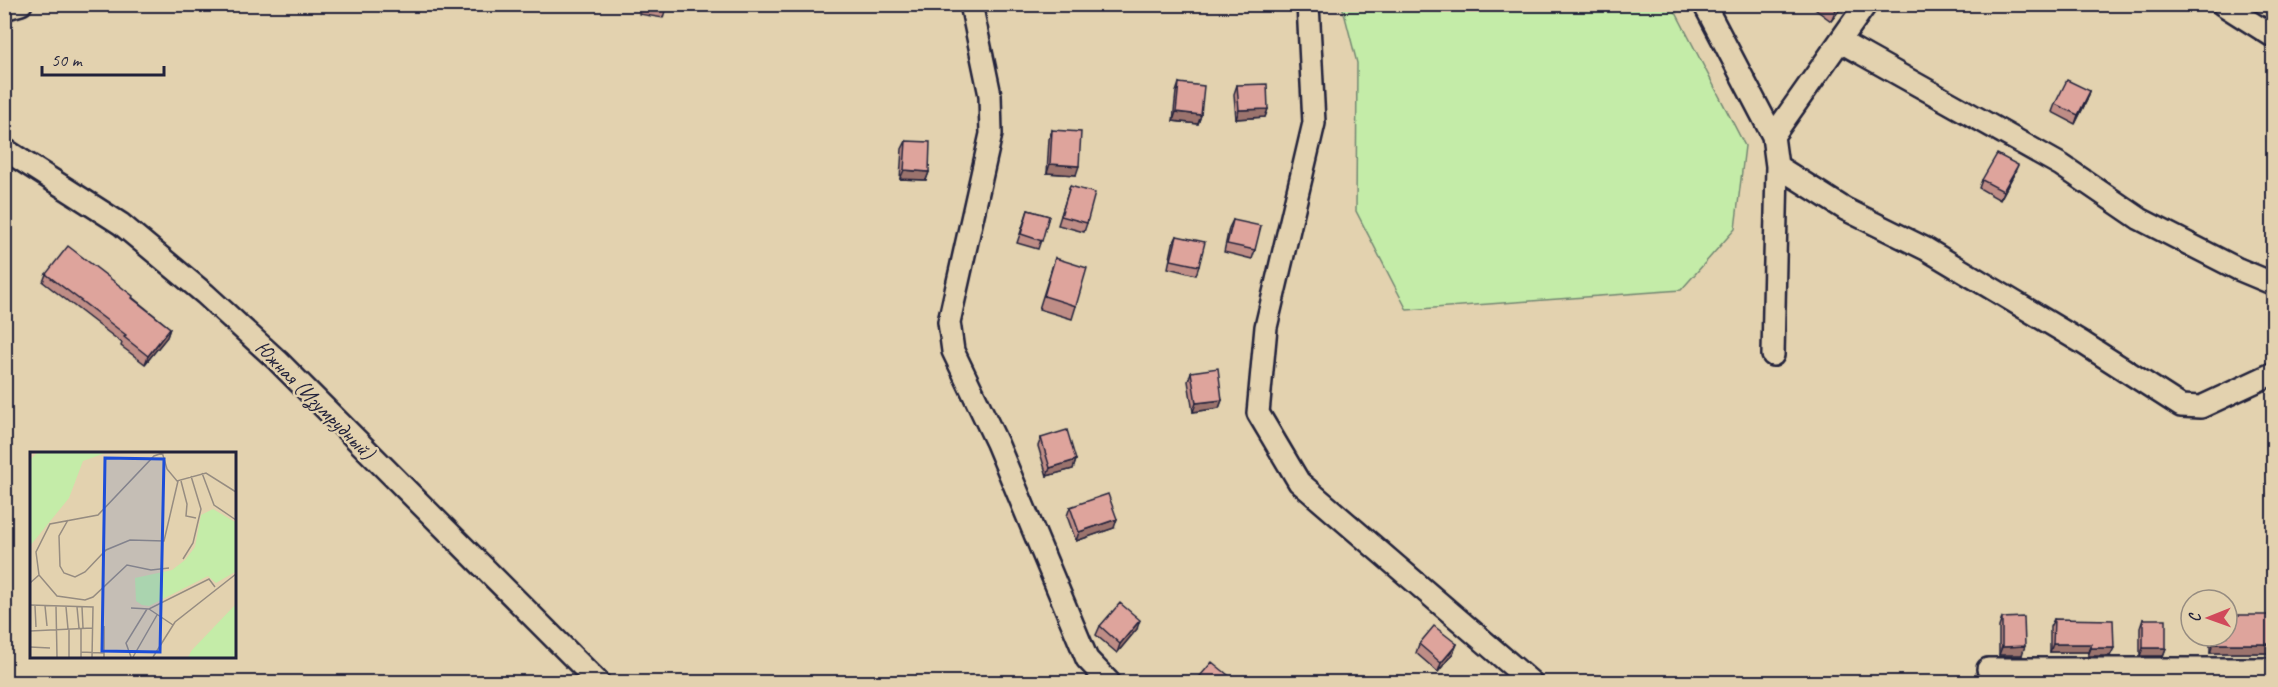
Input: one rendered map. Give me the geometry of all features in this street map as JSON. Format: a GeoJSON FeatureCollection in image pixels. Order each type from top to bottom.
{"type":"FeatureCollection","features":[{"type":"Feature","properties":{"kind":"street"},"geometry":{"type":"LineString","coordinates":[[4,9],[21,4]]}},
{"type":"Feature","properties":{"kind":"street"},"geometry":{"type":"LineString","coordinates":[[971,4],[990,94],[991,134],[949,322],[953,351],[997,443],[1088,659],[1109,682]]}},
{"type":"Feature","properties":{"kind":"street"},"geometry":{"type":"LineString","coordinates":[[1308,4],[1314,123],[1266,327],[1258,413],[1299,482],[1531,682]]}},
{"type":"Feature","properties":{"kind":"street"},"geometry":{"type":"LineString","coordinates":[[1704,4],[1773,136],[1777,166],[1773,355]]}},
{"type":"Feature","properties":{"kind":"street"},"geometry":{"type":"LineString","coordinates":[[1773,136],[1866,4]]}},
{"type":"Feature","properties":{"kind":"street"},"geometry":{"type":"LineString","coordinates":[[2222,4],[2274,37]]}},
{"type":"Feature","properties":{"kind":"street"},"geometry":{"type":"LineString","coordinates":[[1841,42],[2061,165],[2140,219],[2238,269],[2274,284]]}},
{"type":"Feature","properties":{"kind":"street","name":"Южная (Изумрудный)"},"geometry":{"type":"LineString","coordinates":[[4,149],[121,224],[205,294],[278,361],[598,682]]}},
{"type":"Feature","properties":{"kind":"street"},"geometry":{"type":"LineString","coordinates":[[1777,166],[1845,209],[1946,261],[2083,343],[2181,406],[2201,407],[2274,372]]}},
{"type":"Feature","properties":{"kind":"street"},"geometry":{"type":"LineString","coordinates":[[1988,669],[2274,669]]}},
{"type":"Feature","properties":{"kind":"green space"},"geometry":{"type":"Polygon","coordinates":[[[1342,5],[1672,5],[1745,146],[1735,229],[1681,290],[1407,310],[1356,211],[1357,63],[1342,5]]]}},
{"type":"Feature","properties":{"kind":"building"},"geometry":{"type":"Polygon","coordinates":[[[642,4],[667,4],[667,9],[642,4]]]}},
{"type":"Feature","properties":{"kind":"building"},"geometry":{"type":"Polygon","coordinates":[[[2067,80],[2090,91],[2078,115],[2055,104],[2067,80]]]}},
{"type":"Feature","properties":{"kind":"building"},"geometry":{"type":"Polygon","coordinates":[[[1179,83],[1204,86],[1201,115],[1176,112],[1179,83]]]}},
{"type":"Feature","properties":{"kind":"building"},"geometry":{"type":"Polygon","coordinates":[[[1267,84],[1268,109],[1239,110],[1237,85],[1267,84]]]}},
{"type":"Feature","properties":{"kind":"building"},"geometry":{"type":"Polygon","coordinates":[[[1052,130],[1081,132],[1079,166],[1050,164],[1052,130]]]}},
{"type":"Feature","properties":{"kind":"building"},"geometry":{"type":"Polygon","coordinates":[[[906,141],[930,142],[929,172],[904,170],[906,141]]]}},
{"type":"Feature","properties":{"kind":"building"},"geometry":{"type":"Polygon","coordinates":[[[1997,154],[2018,165],[2003,191],[1982,180],[1997,154]]]}},
{"type":"Feature","properties":{"kind":"building"},"geometry":{"type":"Polygon","coordinates":[[[1070,186],[1095,193],[1087,223],[1061,216],[1070,186]]]}},
{"type":"Feature","properties":{"kind":"building"},"geometry":{"type":"Polygon","coordinates":[[[1028,210],[1049,216],[1042,241],[1021,234],[1028,210]]]}},
{"type":"Feature","properties":{"kind":"building"},"geometry":{"type":"Polygon","coordinates":[[[1233,220],[1261,226],[1255,250],[1227,244],[1233,220]]]}},
{"type":"Feature","properties":{"kind":"building"},"geometry":{"type":"Polygon","coordinates":[[[1177,236],[1205,242],[1199,266],[1171,260],[1177,236]]]}},
{"type":"Feature","properties":{"kind":"building"},"geometry":{"type":"Polygon","coordinates":[[[68,246],[170,328],[148,356],[124,337],[126,335],[46,274],[68,246]]]}},
{"type":"Feature","properties":{"kind":"building"},"geometry":{"type":"Polygon","coordinates":[[[1055,258],[1087,268],[1076,306],[1044,296],[1055,258]]]}},
{"type":"Feature","properties":{"kind":"building"},"geometry":{"type":"Polygon","coordinates":[[[1218,368],[1222,400],[1196,403],[1191,372],[1218,368]]]}},
{"type":"Feature","properties":{"kind":"building"},"geometry":{"type":"Polygon","coordinates":[[[1067,430],[1076,460],[1050,468],[1041,438],[1067,430]]]}},
{"type":"Feature","properties":{"kind":"building"},"geometry":{"type":"Polygon","coordinates":[[[1108,494],[1117,519],[1079,532],[1070,507],[1108,494]]]}},
{"type":"Feature","properties":{"kind":"building"},"geometry":{"type":"Polygon","coordinates":[[[1120,603],[1140,620],[1120,644],[1100,626],[1120,603]]]}},
{"type":"Feature","properties":{"kind":"building"},"geometry":{"type":"Polygon","coordinates":[[[2239,615],[2274,615],[2274,644],[2239,644],[2239,615]]]}},
{"type":"Feature","properties":{"kind":"building"},"geometry":{"type":"Polygon","coordinates":[[[2024,617],[2025,646],[2002,647],[2002,618],[2024,617]]]}},
{"type":"Feature","properties":{"kind":"building"},"geometry":{"type":"Polygon","coordinates":[[[2054,619],[2113,620],[2114,648],[2091,648],[2091,644],[2053,644],[2054,619]]]}},
{"type":"Feature","properties":{"kind":"building"},"geometry":{"type":"Polygon","coordinates":[[[2143,619],[2166,619],[2166,648],[2143,648],[2143,619]]]}},
{"type":"Feature","properties":{"kind":"building"},"geometry":{"type":"Polygon","coordinates":[[[1434,626],[1457,644],[1441,663],[1419,644],[1434,626]]]}},
{"type":"Feature","properties":{"kind":"building"},"geometry":{"type":"Polygon","coordinates":[[[1212,662],[1233,679],[1230,682],[1195,682],[1212,662]]]}}]}
